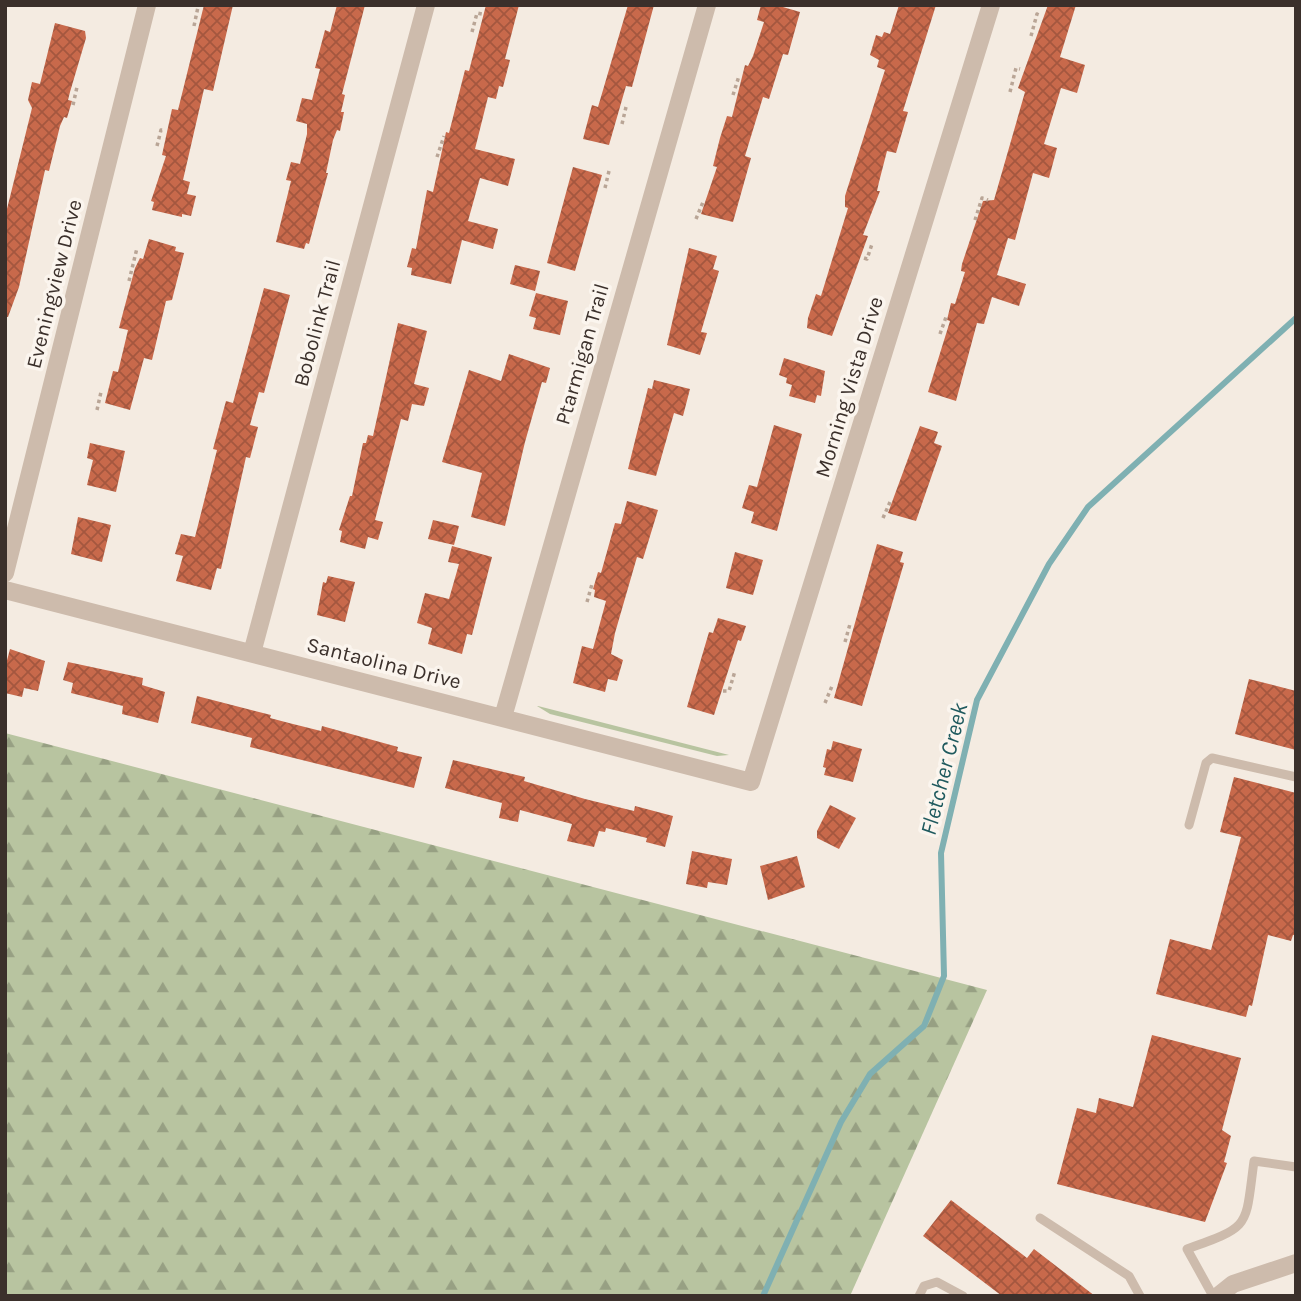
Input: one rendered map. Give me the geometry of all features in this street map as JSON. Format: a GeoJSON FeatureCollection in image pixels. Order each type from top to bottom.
{"type":"FeatureCollection","features":[{"type":"Feature","properties":{"kind":"street","name":"Eveningview Drive"},"geometry":{"type":"LineString","coordinates":[[5,573],[147,5]]}},
{"type":"Feature","properties":{"kind":"street","name":"Bobolink Trail"},"geometry":{"type":"LineString","coordinates":[[252,653],[426,5]]}},
{"type":"Feature","properties":{"kind":"street","name":"Ptarmigan Trail"},"geometry":{"type":"LineString","coordinates":[[503,717],[707,5]]}},
{"type":"Feature","properties":{"kind":"street","name":"Morning Vista Drive"},"geometry":{"type":"LineString","coordinates":[[751,782],[991,5]]}},
{"type":"Feature","properties":{"kind":"street","name":"Santaolina Drive"},"geometry":{"type":"LineString","coordinates":[[5,590],[751,782]]}},
{"type":"Feature","properties":{"kind":"street"},"geometry":{"type":"LineString","coordinates":[[1219,1296],[1233,1284],[1296,1264]]}},
{"type":"Feature","properties":{"kind":"lane"},"geometry":{"type":"LineString","coordinates":[[1189,825],[1206,763],[1212,758],[1296,777]]}},
{"type":"Feature","properties":{"kind":"lane"},"geometry":{"type":"LineString","coordinates":[[1213,1296],[1186,1248],[1233,1233],[1247,1216],[1254,1161],[1296,1167]]}},
{"type":"Feature","properties":{"kind":"lane"},"geometry":{"type":"LineString","coordinates":[[1040,1218],[1129,1276],[1140,1296]]}},
{"type":"Feature","properties":{"kind":"lane"},"geometry":{"type":"LineString","coordinates":[[919,1296],[924,1286],[937,1282],[963,1296]]}},
{"type":"Feature","properties":{"kind":"path"},"geometry":{"type":"LineString","coordinates":[[194,26],[198,8]]}},
{"type":"Feature","properties":{"kind":"path"},"geometry":{"type":"LineString","coordinates":[[472,32],[477,13],[482,14]]}},
{"type":"Feature","properties":{"kind":"path"},"geometry":{"type":"LineString","coordinates":[[1031,36],[1037,14],[1041,16]]}},
{"type":"Feature","properties":{"kind":"path"},"geometry":{"type":"LineString","coordinates":[[1010,92],[1017,68],[1020,69]]}},
{"type":"Feature","properties":{"kind":"path"},"geometry":{"type":"LineString","coordinates":[[733,94],[739,76]]}},
{"type":"Feature","properties":{"kind":"path"},"geometry":{"type":"LineString","coordinates":[[73,105],[77,87]]}},
{"type":"Feature","properties":{"kind":"path"},"geometry":{"type":"LineString","coordinates":[[622,124],[626,107]]}},
{"type":"Feature","properties":{"kind":"path"},"geometry":{"type":"LineString","coordinates":[[157,146],[161,130],[165,131]]}},
{"type":"Feature","properties":{"kind":"path"},"geometry":{"type":"LineString","coordinates":[[437,157],[444,136]]}},
{"type":"Feature","properties":{"kind":"path"},"geometry":{"type":"LineString","coordinates":[[605,188],[609,171]]}},
{"type":"Feature","properties":{"kind":"path"},"geometry":{"type":"LineString","coordinates":[[975,220],[982,198],[988,201]]}},
{"type":"Feature","properties":{"kind":"path"},"geometry":{"type":"LineString","coordinates":[[696,219],[704,202]]}},
{"type":"Feature","properties":{"kind":"path"},"geometry":{"type":"LineString","coordinates":[[864,258],[867,259],[872,244]]}},
{"type":"Feature","properties":{"kind":"path"},"geometry":{"type":"LineString","coordinates":[[129,281],[137,248]]}},
{"type":"Feature","properties":{"kind":"path"},"geometry":{"type":"LineString","coordinates":[[940,334],[946,317]]}},
{"type":"Feature","properties":{"kind":"path"},"geometry":{"type":"LineString","coordinates":[[97,410],[101,392]]}},
{"type":"Feature","properties":{"kind":"path"},"geometry":{"type":"LineString","coordinates":[[883,518],[890,502]]}},
{"type":"Feature","properties":{"kind":"path"},"geometry":{"type":"LineString","coordinates":[[587,602],[592,584]]}},
{"type":"Feature","properties":{"kind":"path"},"geometry":{"type":"LineString","coordinates":[[845,642],[850,624]]}},
{"type":"Feature","properties":{"kind":"path"},"geometry":{"type":"LineString","coordinates":[[723,691],[729,691],[735,671]]}},
{"type":"Feature","properties":{"kind":"path"},"geometry":{"type":"LineString","coordinates":[[825,703],[832,686]]}},
{"type":"Feature","properties":{"kind":"green space"},"geometry":{"type":"Polygon","coordinates":[[[537,706],[729,755],[717,756],[550,714],[537,706]]]}},
{"type":"Feature","properties":{"kind":"green space"},"geometry":{"type":"Polygon","coordinates":[[[5,733],[987,990],[850,1296],[5,1296],[5,733]]]}},
{"type":"Feature","properties":{"kind":"building"},"geometry":{"type":"Polygon","coordinates":[[[204,5],[233,5],[213,91],[204,89],[183,180],[190,182],[187,194],[196,196],[191,216],[182,214],[182,217],[152,210],[154,202],[151,201],[166,156],[162,155],[172,109],[178,110],[204,5]]]}},
{"type":"Feature","properties":{"kind":"building"},"geometry":{"type":"Polygon","coordinates":[[[337,5],[365,5],[342,94],[345,95],[340,131],[337,130],[333,140],[328,173],[309,244],[306,243],[304,249],[276,242],[291,181],[286,180],[291,162],[300,164],[307,134],[307,124],[296,121],[302,98],[312,100],[320,69],[315,68],[325,30],[330,32],[337,5]]]}},
{"type":"Feature","properties":{"kind":"building"},"geometry":{"type":"Polygon","coordinates":[[[486,5],[519,5],[505,59],[510,60],[503,87],[499,86],[496,99],[488,97],[475,149],[515,159],[508,186],[480,178],[468,221],[498,229],[493,249],[462,240],[451,284],[411,275],[412,268],[407,267],[412,248],[416,249],[427,190],[433,192],[446,132],[449,133],[465,70],[469,71],[486,5]]]}},
{"type":"Feature","properties":{"kind":"building"},"geometry":{"type":"Polygon","coordinates":[[[628,5],[654,5],[632,87],[626,86],[609,145],[583,139],[592,105],[598,107],[628,5]]]}},
{"type":"Feature","properties":{"kind":"building"},"geometry":{"type":"Polygon","coordinates":[[[761,5],[776,5],[800,12],[788,55],[783,54],[769,99],[763,97],[745,156],[751,158],[733,222],[701,214],[717,167],[713,166],[727,116],[732,117],[745,65],[748,66],[753,56],[764,22],[757,20],[761,5]]]}},
{"type":"Feature","properties":{"kind":"building"},"geometry":{"type":"Polygon","coordinates":[[[899,5],[936,5],[903,111],[908,112],[896,153],[887,151],[877,191],[880,191],[863,235],[868,236],[832,336],[807,328],[808,318],[816,294],[821,296],[848,208],[845,207],[845,196],[885,70],[877,67],[879,60],[870,55],[876,35],[882,37],[884,32],[890,34],[899,5]]]}},
{"type":"Feature","properties":{"kind":"building"},"geometry":{"type":"Polygon","coordinates":[[[1048,5],[1076,5],[1060,57],[1085,65],[1077,93],[1061,88],[1044,144],[1057,148],[1049,178],[1033,173],[1015,240],[1008,238],[997,275],[1026,284],[1019,306],[992,297],[984,324],[977,323],[956,401],[928,392],[950,321],[947,320],[951,303],[955,304],[965,272],[961,271],[962,264],[983,201],[994,200],[1025,92],[1018,88],[1048,5]]]}},
{"type":"Feature","properties":{"kind":"building"},"geometry":{"type":"Polygon","coordinates":[[[55,23],[85,31],[86,38],[68,100],[72,101],[67,118],[64,117],[60,126],[49,171],[45,170],[19,287],[8,317],[5,317],[5,217],[32,108],[28,100],[32,82],[40,84],[55,23]]]}},
{"type":"Feature","properties":{"kind":"building"},"geometry":{"type":"Polygon","coordinates":[[[573,167],[602,175],[575,271],[547,263],[573,167]]]}},
{"type":"Feature","properties":{"kind":"building"},"geometry":{"type":"Polygon","coordinates":[[[149,239],[176,247],[175,251],[184,253],[172,300],[166,301],[152,360],[144,358],[130,410],[105,403],[113,371],[118,372],[128,330],[119,328],[135,268],[140,258],[143,259],[149,239]]]}},
{"type":"Feature","properties":{"kind":"building"},"geometry":{"type":"Polygon","coordinates":[[[689,248],[717,256],[713,269],[719,271],[701,332],[707,333],[700,355],[667,345],[689,248]]]}},
{"type":"Feature","properties":{"kind":"building"},"geometry":{"type":"Polygon","coordinates":[[[515,265],[540,271],[535,291],[510,284],[515,265]]]}},
{"type":"Feature","properties":{"kind":"building"},"geometry":{"type":"Polygon","coordinates":[[[264,288],[290,295],[264,393],[259,392],[250,425],[258,427],[250,458],[246,457],[221,569],[217,568],[211,590],[176,581],[183,556],[175,554],[181,534],[195,537],[217,450],[213,449],[226,401],[233,403],[264,288]]]}},
{"type":"Feature","properties":{"kind":"building"},"geometry":{"type":"Polygon","coordinates":[[[536,293],[568,301],[560,335],[533,329],[536,318],[529,316],[536,293]]]}},
{"type":"Feature","properties":{"kind":"building"},"geometry":{"type":"Polygon","coordinates":[[[398,323],[427,331],[414,384],[429,388],[424,406],[412,404],[408,421],[401,419],[375,520],[383,522],[378,540],[368,537],[365,549],[340,542],[342,531],[339,530],[352,496],[363,443],[366,443],[368,435],[373,436],[398,323]]]}},
{"type":"Feature","properties":{"kind":"building"},"geometry":{"type":"Polygon","coordinates":[[[509,354],[550,368],[546,383],[542,382],[505,526],[471,517],[482,473],[442,462],[469,370],[501,381],[509,354]]]}},
{"type":"Feature","properties":{"kind":"building"},"geometry":{"type":"Polygon","coordinates":[[[784,358],[825,371],[821,396],[817,395],[815,403],[789,396],[792,385],[786,383],[787,378],[779,375],[784,358]]]}},
{"type":"Feature","properties":{"kind":"building"},"geometry":{"type":"Polygon","coordinates":[[[654,380],[690,389],[683,416],[674,413],[656,476],[628,469],[648,388],[652,389],[654,380]]]}},
{"type":"Feature","properties":{"kind":"building"},"geometry":{"type":"Polygon","coordinates":[[[774,425],[802,434],[777,531],[751,523],[754,512],[742,508],[749,485],[757,487],[774,425]]]}},
{"type":"Feature","properties":{"kind":"building"},"geometry":{"type":"Polygon","coordinates":[[[920,426],[938,432],[934,443],[942,446],[916,521],[888,513],[920,426]]]}},
{"type":"Feature","properties":{"kind":"building"},"geometry":{"type":"Polygon","coordinates":[[[90,443],[125,451],[116,492],[87,485],[93,460],[87,458],[90,443]]]}},
{"type":"Feature","properties":{"kind":"building"},"geometry":{"type":"Polygon","coordinates":[[[627,501],[658,510],[643,559],[637,557],[615,633],[611,654],[623,660],[617,681],[608,679],[605,692],[573,683],[582,646],[593,649],[606,601],[594,597],[593,589],[598,572],[601,573],[615,523],[621,524],[627,501]]]}},
{"type":"Feature","properties":{"kind":"building"},"geometry":{"type":"Polygon","coordinates":[[[78,517],[111,525],[102,562],[71,554],[78,517]]]}},
{"type":"Feature","properties":{"kind":"building"},"geometry":{"type":"Polygon","coordinates":[[[433,520],[459,526],[454,545],[428,539],[433,520]]]}},
{"type":"Feature","properties":{"kind":"building"},"geometry":{"type":"Polygon","coordinates":[[[877,544],[903,552],[900,562],[904,563],[862,706],[834,698],[877,544]]]}},
{"type":"Feature","properties":{"kind":"building"},"geometry":{"type":"Polygon","coordinates":[[[452,546],[492,557],[472,635],[467,634],[462,654],[428,644],[432,628],[417,623],[425,593],[449,599],[459,564],[448,562],[452,546]]]}},
{"type":"Feature","properties":{"kind":"building"},"geometry":{"type":"Polygon","coordinates":[[[735,552],[763,560],[753,595],[726,588],[735,552]]]}},
{"type":"Feature","properties":{"kind":"building"},"geometry":{"type":"Polygon","coordinates":[[[328,576],[355,582],[345,622],[317,615],[323,582],[326,583],[328,576]]]}},
{"type":"Feature","properties":{"kind":"building"},"geometry":{"type":"Polygon","coordinates":[[[718,618],[746,626],[741,641],[738,640],[714,715],[687,707],[709,632],[713,633],[718,618]]]}},
{"type":"Feature","properties":{"kind":"building"},"geometry":{"type":"Polygon","coordinates":[[[10,649],[45,661],[38,691],[24,688],[22,697],[5,693],[5,668],[10,649]]]}},
{"type":"Feature","properties":{"kind":"building"},"geometry":{"type":"Polygon","coordinates":[[[68,662],[143,678],[142,685],[165,692],[158,723],[122,714],[123,706],[71,693],[73,683],[63,680],[68,662]]]}},
{"type":"Feature","properties":{"kind":"building"},"geometry":{"type":"Polygon","coordinates":[[[1249,679],[1296,691],[1296,750],[1235,734],[1249,679]]]}},
{"type":"Feature","properties":{"kind":"building"},"geometry":{"type":"Polygon","coordinates":[[[197,696],[321,731],[322,726],[398,747],[397,751],[422,757],[414,788],[250,747],[252,738],[191,723],[197,696]]]}},
{"type":"Feature","properties":{"kind":"building"},"geometry":{"type":"Polygon","coordinates":[[[833,741],[862,749],[853,782],[824,775],[827,749],[831,750],[833,741]]]}},
{"type":"Feature","properties":{"kind":"building"},"geometry":{"type":"Polygon","coordinates":[[[453,760],[525,777],[524,781],[585,799],[634,811],[635,806],[673,816],[665,847],[646,842],[647,838],[606,828],[605,832],[599,831],[594,847],[567,841],[572,824],[520,810],[518,822],[499,818],[502,803],[445,788],[453,760]]]}},
{"type":"Feature","properties":{"kind":"building"},"geometry":{"type":"Polygon","coordinates":[[[1234,777],[1296,793],[1296,935],[1293,935],[1291,941],[1268,935],[1252,1006],[1249,1005],[1246,1017],[1156,994],[1170,939],[1211,950],[1241,837],[1220,832],[1234,777]]]}},
{"type":"Feature","properties":{"kind":"building"},"geometry":{"type":"Polygon","coordinates":[[[830,805],[856,818],[839,849],[817,838],[817,831],[830,805]]]}},
{"type":"Feature","properties":{"kind":"building"},"geometry":{"type":"Polygon","coordinates":[[[692,851],[732,859],[727,885],[708,882],[707,888],[686,884],[692,851]]]}},
{"type":"Feature","properties":{"kind":"building"},"geometry":{"type":"Polygon","coordinates":[[[797,856],[805,887],[768,900],[760,866],[797,856]]]}},
{"type":"Feature","properties":{"kind":"building"},"geometry":{"type":"Polygon","coordinates":[[[1152,1035],[1241,1058],[1222,1130],[1231,1136],[1224,1162],[1227,1163],[1205,1222],[1057,1184],[1077,1108],[1096,1113],[1099,1098],[1133,1107],[1152,1035]]]}},
{"type":"Feature","properties":{"kind":"building"},"geometry":{"type":"Polygon","coordinates":[[[951,1200],[1027,1258],[1034,1249],[1095,1296],[1002,1296],[923,1236],[951,1200]]]}},
{"type":"Feature","properties":{"kind":"waterway","name":"Fletcher Creek"},"geometry":{"type":"LineString","coordinates":[[763,1296],[841,1122],[870,1074],[924,1026],[944,976],[941,853],[977,700],[1049,564],[1088,507],[1296,318]]}}]}
